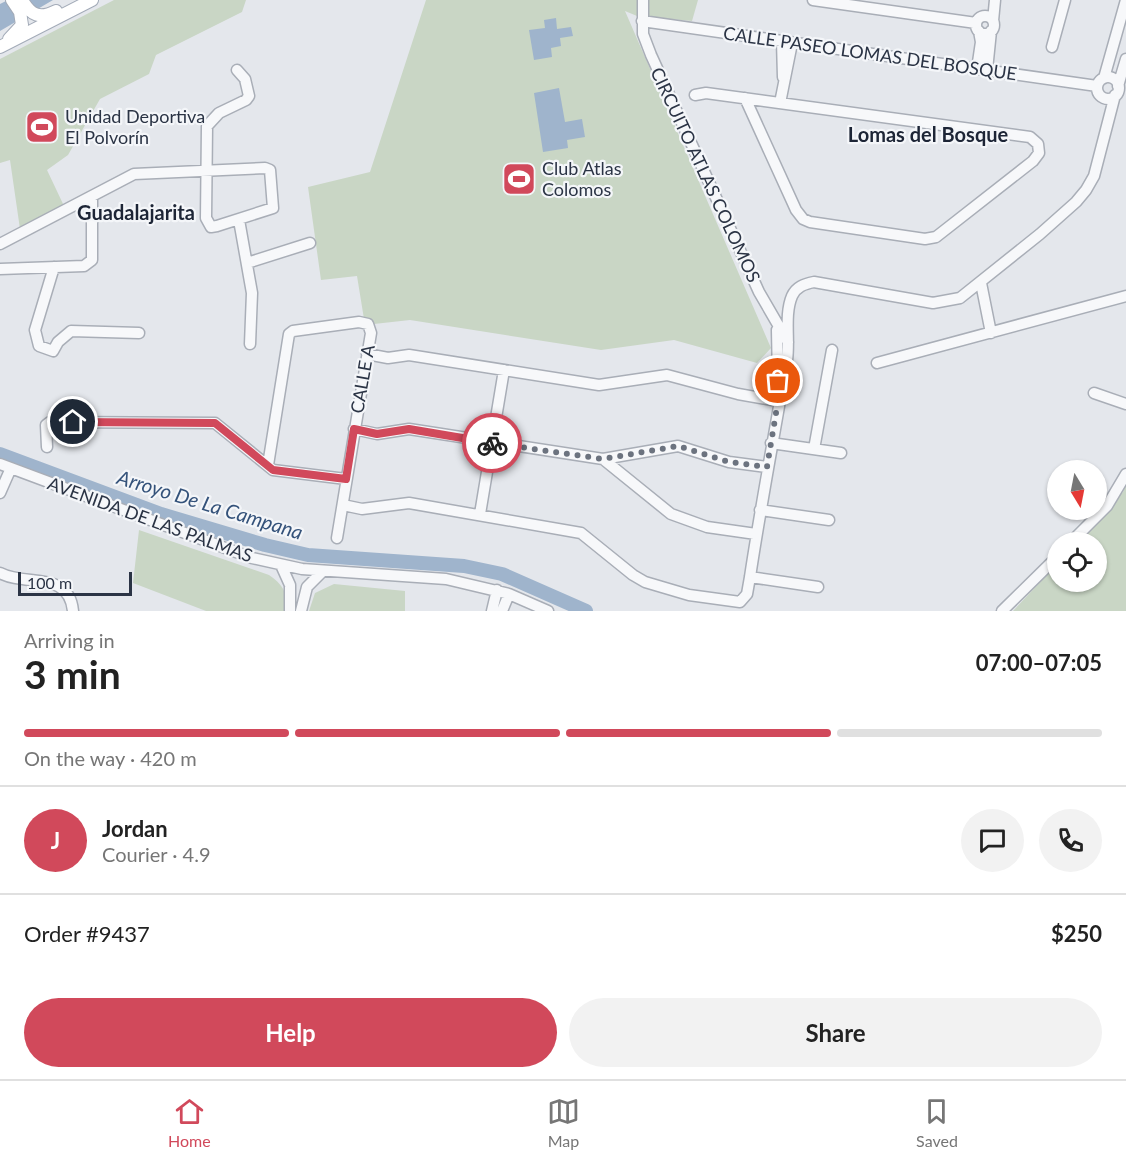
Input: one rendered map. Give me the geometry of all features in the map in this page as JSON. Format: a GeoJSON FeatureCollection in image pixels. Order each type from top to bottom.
{"type":"FeatureCollection","features":[{"type":"Feature","properties":{"kind":"main road"},"geometry":{"type":"LineString","coordinates":[[0,46],[12,38],[22,25],[12,0]]}},
{"type":"Feature","properties":{"kind":"main road"},"geometry":{"type":"LineString","coordinates":[[22,0],[31,14],[38,17],[46,16],[81,0]]}},
{"type":"Feature","properties":{"kind":"main road"},"geometry":{"type":"LineString","coordinates":[[0,46],[92,0]]}},
{"type":"Feature","properties":{"kind":"street","name":"CIRCUITO ATLAS COLOMOS"},"geometry":{"type":"LineString","coordinates":[[644,0],[642,21],[651,55],[759,292],[788,343]]}},
{"type":"Feature","properties":{"kind":"street"},"geometry":{"type":"LineString","coordinates":[[813,0],[978,27],[986,33],[992,26]]}},
{"type":"Feature","properties":{"kind":"street"},"geometry":{"type":"LineString","coordinates":[[982,70],[995,0]]}},
{"type":"Feature","properties":{"kind":"street"},"geometry":{"type":"LineString","coordinates":[[1052,47],[1065,0]]}},
{"type":"Feature","properties":{"kind":"street"},"geometry":{"type":"LineString","coordinates":[[1120,91],[1102,97],[1097,91],[1126,0]]}},
{"type":"Feature","properties":{"kind":"street"},"geometry":{"type":"LineString","coordinates":[[982,70],[978,27],[984,16],[992,26]]}},
{"type":"Feature","properties":{"kind":"street","name":"CALLE PASEO LOMAS DEL BOSQUE"},"geometry":{"type":"LineString","coordinates":[[642,21],[982,70],[1101,82]]}},
{"type":"Feature","properties":{"kind":"street"},"geometry":{"type":"LineString","coordinates":[[780,103],[787,42]]}},
{"type":"Feature","properties":{"kind":"street"},"geometry":{"type":"LineString","coordinates":[[343,506],[362,509],[409,504],[480,514],[581,533],[645,582],[689,595],[734,603],[744,599],[750,577],[788,343],[789,304],[796,290],[804,284],[814,282],[933,303],[960,298],[1076,202],[1086,190],[1094,176],[1120,91],[1126,59]]}},
{"type":"Feature","properties":{"kind":"street"},"geometry":{"type":"LineString","coordinates":[[0,244],[134,174],[208,170],[265,168],[270,170],[272,176],[273,208],[217,226],[211,227],[207,223],[208,170],[207,126],[212,118],[246,100],[249,96],[245,80],[237,70]]}},
{"type":"Feature","properties":{"kind":"street"},"geometry":{"type":"LineString","coordinates":[[1101,82],[1114,79],[1120,91]]}},
{"type":"Feature","properties":{"kind":"street"},"geometry":{"type":"LineString","coordinates":[[695,95],[706,93],[745,98],[1030,137],[1038,144],[1039,153],[936,237],[925,239],[810,222],[803,219],[796,210],[745,98]]}},
{"type":"Feature","properties":{"kind":"street"},"geometry":{"type":"LineString","coordinates":[[0,269],[84,266],[92,260],[92,196]]}},
{"type":"Feature","properties":{"kind":"street"},"geometry":{"type":"LineString","coordinates":[[239,220],[252,292],[250,344]]}},
{"type":"Feature","properties":{"kind":"street"},"geometry":{"type":"LineString","coordinates":[[247,263],[310,243]]}},
{"type":"Feature","properties":{"kind":"street"},"geometry":{"type":"LineString","coordinates":[[54,267],[36,330],[39,346],[53,351],[66,334],[76,330],[139,333]]}},
{"type":"Feature","properties":{"kind":"street"},"geometry":{"type":"LineString","coordinates":[[978,285],[986,302],[984,307],[991,333]]}},
{"type":"Feature","properties":{"kind":"street"},"geometry":{"type":"LineString","coordinates":[[759,292],[784,347],[778,401]]}},
{"type":"Feature","properties":{"kind":"street"},"geometry":{"type":"LineString","coordinates":[[877,363],[1126,296]]}},
{"type":"Feature","properties":{"kind":"street","name":"CALLE A"},"geometry":{"type":"LineString","coordinates":[[268,465],[289,334],[293,331],[359,322],[370,326],[337,538]]}},
{"type":"Feature","properties":{"kind":"street"},"geometry":{"type":"LineString","coordinates":[[814,449],[832,350]]}},
{"type":"Feature","properties":{"kind":"street"},"geometry":{"type":"LineString","coordinates":[[367,354],[388,358],[409,355],[599,385],[667,375],[738,394],[778,401]]}},
{"type":"Feature","properties":{"kind":"street"},"geometry":{"type":"LineString","coordinates":[[480,514],[504,370]]}},
{"type":"Feature","properties":{"kind":"street"},"geometry":{"type":"LineString","coordinates":[[1094,393],[1126,404]]}},
{"type":"Feature","properties":{"kind":"street"},"geometry":{"type":"LineString","coordinates":[[46,447],[46,425],[50,422],[215,423],[273,470],[346,479]]}},
{"type":"Feature","properties":{"kind":"street"},"geometry":{"type":"LineString","coordinates":[[354,429],[377,434],[409,429],[603,459],[678,446],[729,462],[767,467]]}},
{"type":"Feature","properties":{"kind":"street"},"geometry":{"type":"LineString","coordinates":[[771,443],[841,453]]}},
{"type":"Feature","properties":{"kind":"street"},"geometry":{"type":"LineString","coordinates":[[603,459],[671,514],[707,527],[756,534]]}},
{"type":"Feature","properties":{"kind":"street","name":"AVENIDA DE LAS PALMAS"},"geometry":{"type":"LineString","coordinates":[[0,464],[226,550],[281,566],[446,579],[509,594],[548,611]]}},
{"type":"Feature","properties":{"kind":"street"},"geometry":{"type":"LineString","coordinates":[[0,493],[11,468]]}},
{"type":"Feature","properties":{"kind":"street"},"geometry":{"type":"LineString","coordinates":[[1081,532],[1107,506],[1126,474]]}},
{"type":"Feature","properties":{"kind":"street"},"geometry":{"type":"LineString","coordinates":[[760,510],[829,520]]}},
{"type":"Feature","properties":{"kind":"street"},"geometry":{"type":"LineString","coordinates":[[281,566],[291,591],[290,611]]}},
{"type":"Feature","properties":{"kind":"street"},"geometry":{"type":"LineString","coordinates":[[1002,611],[1047,567]]}},
{"type":"Feature","properties":{"kind":"street"},"geometry":{"type":"LineString","coordinates":[[301,611],[304,593],[311,581],[323,571]]}},
{"type":"Feature","properties":{"kind":"street"},"geometry":{"type":"LineString","coordinates":[[0,574],[58,584],[69,596],[74,611]]}},
{"type":"Feature","properties":{"kind":"street"},"geometry":{"type":"LineString","coordinates":[[750,577],[818,587]]}},
{"type":"Feature","properties":{"kind":"street"},"geometry":{"type":"LineString","coordinates":[[291,591],[304,593]]}},
{"type":"Feature","properties":{"kind":"street"},"geometry":{"type":"LineString","coordinates":[[492,611],[497,591]]}},
{"type":"Feature","properties":{"kind":"street"},"geometry":{"type":"LineString","coordinates":[[502,611],[509,594]]}},
{"type":"Feature","properties":{"kind":"green space","name":"Unidad Deportiva El Polvorín"},"geometry":{"type":"Polygon","coordinates":[[[114,0],[246,0],[242,12],[156,55],[149,74],[100,99],[68,155],[47,170],[64,206],[20,229],[10,160],[0,163],[0,59],[114,0]]]}},
{"type":"Feature","properties":{"kind":"green space","name":"Club Atlas Colomos"},"geometry":{"type":"Polygon","coordinates":[[[426,0],[698,0],[692,21],[637,16],[625,11],[771,348],[757,363],[674,340],[601,350],[410,320],[374,324],[364,319],[357,276],[321,280],[308,187],[370,172],[426,0]]]}},
{"type":"Feature","properties":{"kind":"green space"},"geometry":{"type":"Polygon","coordinates":[[[1126,485],[1126,611],[1013,611],[1047,575],[1047,592],[1107,592],[1107,532],[1087,532],[1098,520],[1107,520],[1107,510],[1123,492],[1126,485]]]}},
{"type":"Feature","properties":{"kind":"green space"},"geometry":{"type":"Polygon","coordinates":[[[139,530],[269,575],[284,590],[287,611],[206,611],[133,583],[139,530]]]}},
{"type":"Feature","properties":{"kind":"green space"},"geometry":{"type":"Polygon","coordinates":[[[334,584],[405,591],[405,611],[309,611],[315,593],[334,584]]]}},
{"type":"Feature","properties":{"kind":"water"},"geometry":{"type":"Polygon","coordinates":[[[8,0],[53,0],[0,31],[0,4],[8,0]]]}},
{"type":"Feature","properties":{"kind":"water"},"geometry":{"type":"Polygon","coordinates":[[[556,18],[557,29],[571,27],[573,36],[560,38],[561,46],[551,48],[552,57],[534,60],[529,30],[545,28],[544,20],[556,18]]]}},
{"type":"Feature","properties":{"kind":"water"},"geometry":{"type":"Polygon","coordinates":[[[559,88],[565,122],[582,119],[585,137],[567,140],[568,148],[543,152],[534,93],[559,88]]]}},
{"type":"Feature","properties":{"kind":"waterway","name":"Arroyo De La Campana"},"geometry":{"type":"LineString","coordinates":[[0,454],[161,514],[265,545],[308,555],[464,566],[502,574],[586,611]]}},
{"type":"Feature","properties":{"kind":"way so far"},"geometry":{"type":"LineString","coordinates":[[492,443],[603,459],[678,446],[729,462],[767,467],[778,401],[778,381]]}},
{"type":"Feature","properties":{"kind":"place","name":"Unidad Deportiva El Polvorín"},"geometry":{"type":"Point","coordinates":[42,127]}},
{"type":"Feature","properties":{"kind":"place","name":"Club Atlas Colomos"},"geometry":{"type":"Point","coordinates":[519,179]}},
{"type":"Feature","properties":{"kind":"district","name":"Lomas del Bosque"},"geometry":{"type":"Point","coordinates":[928,135]}},
{"type":"Feature","properties":{"kind":"district","name":"Guadalajarita"},"geometry":{"type":"Point","coordinates":[136,213]}},
{"type":"Feature","properties":{"kind":"route"},"geometry":{"type":"LineString","coordinates":[[73,422],[215,423],[273,470],[346,479],[354,429],[377,434],[409,429],[492,443]]}}]}
